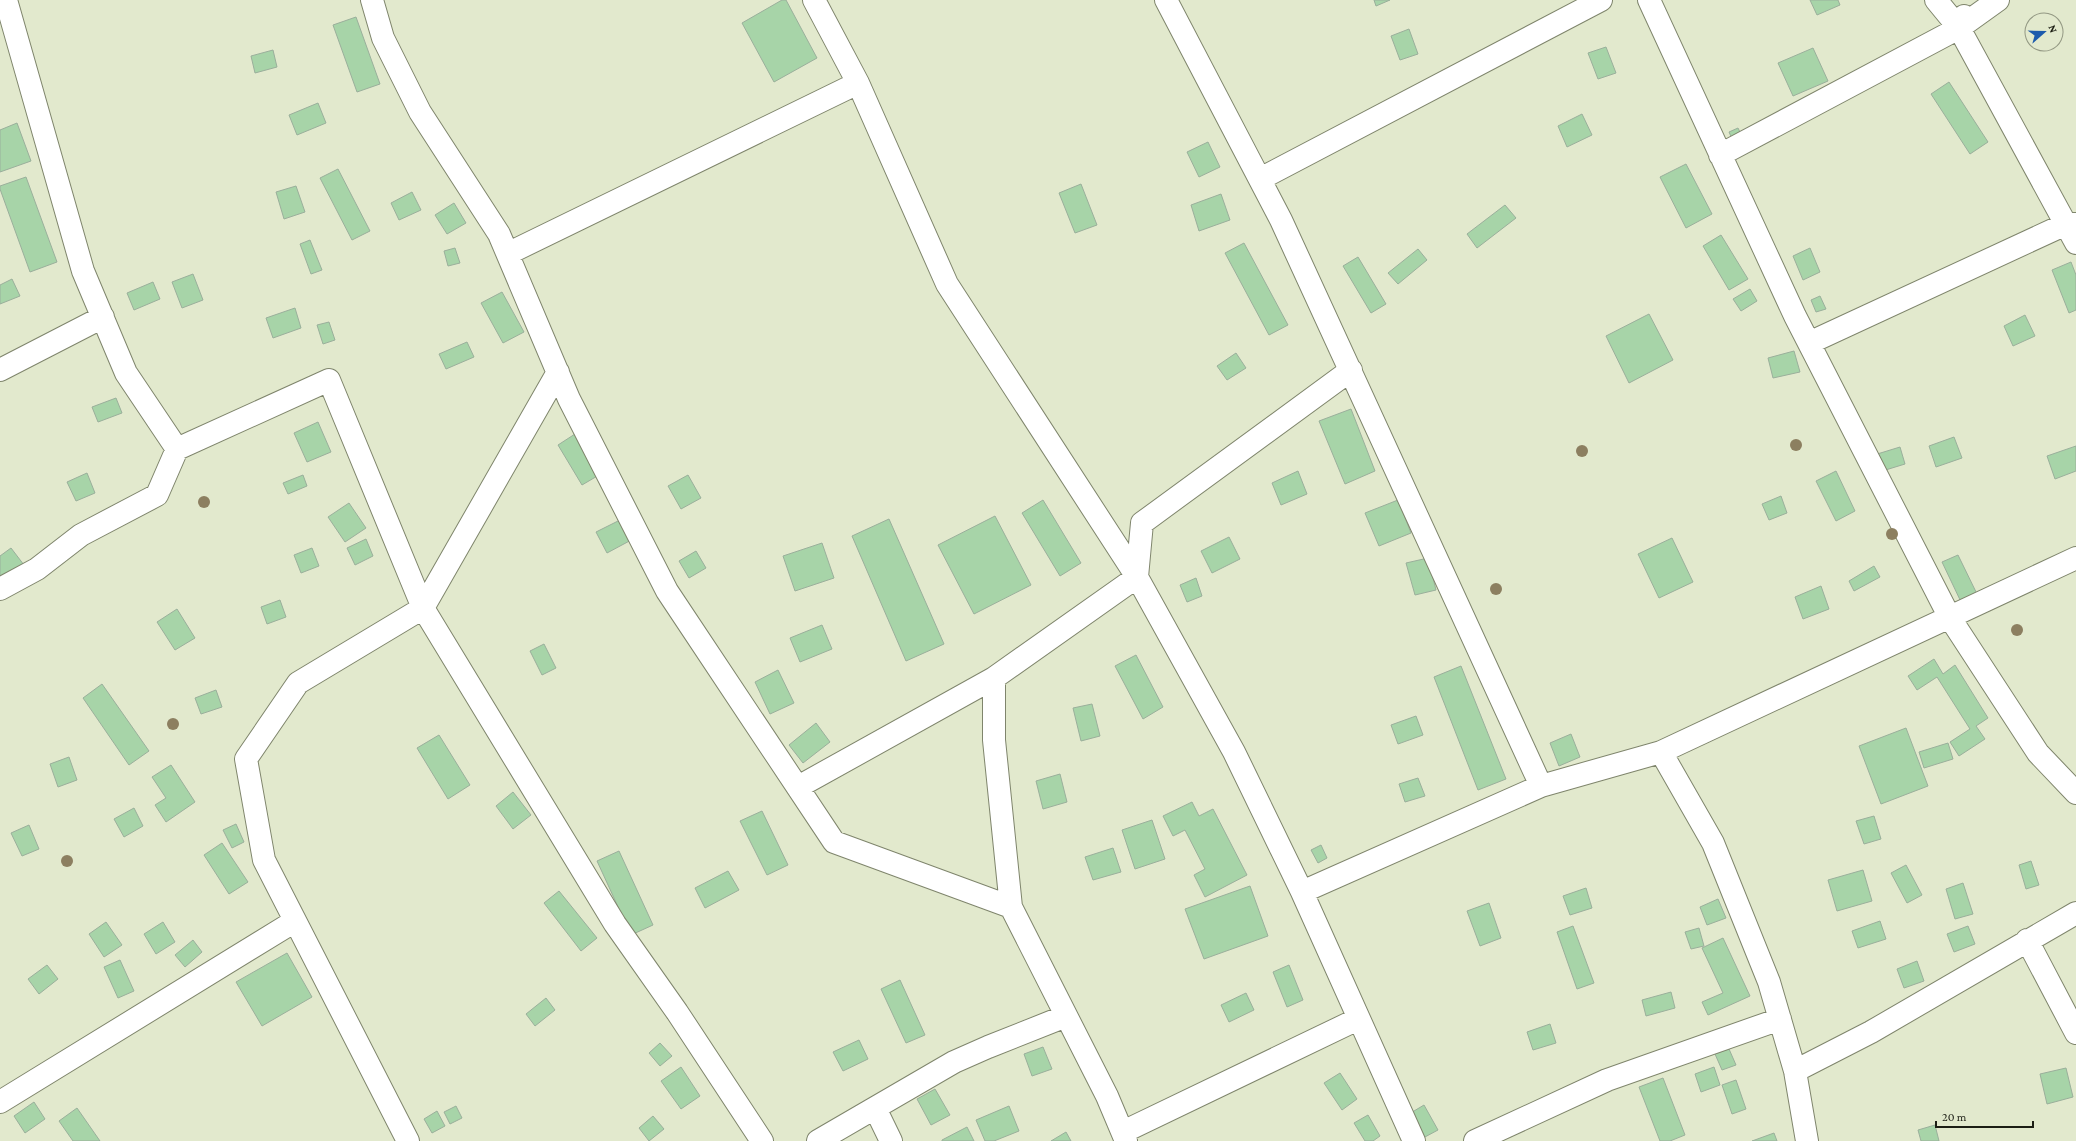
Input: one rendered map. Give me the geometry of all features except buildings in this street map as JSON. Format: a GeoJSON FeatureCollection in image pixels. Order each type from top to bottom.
{"type":"FeatureCollection","features":[{"type":"Feature","properties":{"kind":"street"},"geometry":{"type":"LineString","coordinates":[[6,0],[83,270],[126,373],[177,449]]}},
{"type":"Feature","properties":{"kind":"street"},"geometry":{"type":"LineString","coordinates":[[372,0],[384,38],[420,112],[499,234],[509,254],[569,400],[667,592],[834,842],[1011,906]]}},
{"type":"Feature","properties":{"kind":"street"},"geometry":{"type":"LineString","coordinates":[[814,0],[858,83],[947,284],[1136,577],[1234,752],[1302,892],[1414,1141]]}},
{"type":"Feature","properties":{"kind":"street"},"geometry":{"type":"LineString","coordinates":[[1166,0],[1281,220],[1541,786]]}},
{"type":"Feature","properties":{"kind":"street"},"geometry":{"type":"LineString","coordinates":[[1260,180],[1601,0]]}},
{"type":"Feature","properties":{"kind":"street"},"geometry":{"type":"LineString","coordinates":[[1649,0],[1809,343],[1950,618],[2038,753],[2076,793]]}},
{"type":"Feature","properties":{"kind":"street"},"geometry":{"type":"LineString","coordinates":[[1809,343],[2073,230],[1959,28],[1936,0]]}},
{"type":"Feature","properties":{"kind":"street"},"geometry":{"type":"LineString","coordinates":[[1959,28],[1972,0]]}},
{"type":"Feature","properties":{"kind":"street"},"geometry":{"type":"LineString","coordinates":[[1720,155],[1959,28],[1998,0]]}},
{"type":"Feature","properties":{"kind":"street"},"geometry":{"type":"LineString","coordinates":[[509,254],[858,83]]}},
{"type":"Feature","properties":{"kind":"street"},"geometry":{"type":"LineString","coordinates":[[0,370],[103,317]]}},
{"type":"Feature","properties":{"kind":"street"},"geometry":{"type":"LineString","coordinates":[[798,787],[994,678],[1136,577],[1142,523],[1351,370]]}},
{"type":"Feature","properties":{"kind":"street"},"geometry":{"type":"LineString","coordinates":[[408,1141],[264,860],[246,759],[298,683],[423,608],[558,372]]}},
{"type":"Feature","properties":{"kind":"street"},"geometry":{"type":"LineString","coordinates":[[0,589],[37,569],[81,535],[156,495],[177,449],[329,380],[423,608],[615,924],[677,1012],[762,1141]]}},
{"type":"Feature","properties":{"kind":"street"},"geometry":{"type":"LineString","coordinates":[[1302,892],[1541,786],[1661,752],[2076,558]]}},
{"type":"Feature","properties":{"kind":"street"},"geometry":{"type":"LineString","coordinates":[[994,678],[994,740],[1011,906],[1107,1096],[1125,1137],[1358,1019]]}},
{"type":"Feature","properties":{"kind":"street"},"geometry":{"type":"LineString","coordinates":[[1661,752],[1713,843],[1769,982],[1795,1071],[1807,1141]]}},
{"type":"Feature","properties":{"kind":"street"},"geometry":{"type":"LineString","coordinates":[[1795,1071],[1871,1032],[2027,940],[2076,913]]}},
{"type":"Feature","properties":{"kind":"street"},"geometry":{"type":"LineString","coordinates":[[0,1102],[295,921]]}},
{"type":"Feature","properties":{"kind":"street"},"geometry":{"type":"LineString","coordinates":[[2027,940],[2076,1033]]}},
{"type":"Feature","properties":{"kind":"street"},"geometry":{"type":"LineString","coordinates":[[818,1141],[954,1062],[1066,1016]]}},
{"type":"Feature","properties":{"kind":"street"},"geometry":{"type":"LineString","coordinates":[[1475,1141],[1608,1080],[1780,1019]]}},
{"type":"Feature","properties":{"kind":"street"},"geometry":{"type":"LineString","coordinates":[[875,1108],[892,1141]]}}]}
